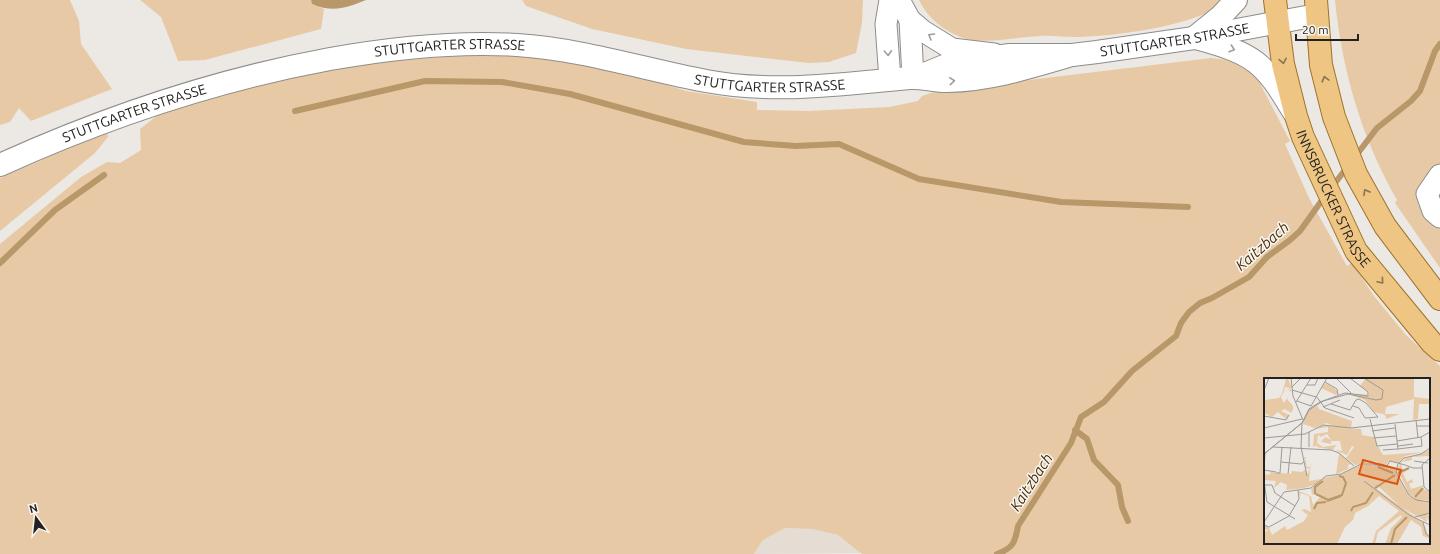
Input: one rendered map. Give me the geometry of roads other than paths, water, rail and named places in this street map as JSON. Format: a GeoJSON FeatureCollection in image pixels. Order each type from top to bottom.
{"type":"FeatureCollection","features":[{"type":"Feature","properties":{"kind":"main road"},"geometry":{"type":"LineString","coordinates":[[1194,38],[1221,16],[1236,0]]}},
{"type":"Feature","properties":{"kind":"main road","name":"INNSBRUCKER STRASSE"},"geometry":{"type":"LineString","coordinates":[[1275,0],[1283,64],[1296,116],[1303,137],[1356,251],[1432,343],[1440,350]]}},
{"type":"Feature","properties":{"kind":"main road","name":"INNSBRUCKER STRASSE"},"geometry":{"type":"LineString","coordinates":[[1277,23],[1317,8],[1321,65],[1334,117],[1356,174],[1385,226],[1440,299]]}},
{"type":"Feature","properties":{"kind":"main road","name":"STUTTGARTER STRASSE"},"geometry":{"type":"LineString","coordinates":[[913,78],[949,64],[1008,55],[1072,55],[1194,38],[1277,23]]}},
{"type":"Feature","properties":{"kind":"main road"},"geometry":{"type":"LineString","coordinates":[[1194,38],[1241,52],[1256,61],[1278,86],[1296,116]]}},
{"type":"Feature","properties":{"kind":"main road","name":"STUTTGARTER STRASSE"},"geometry":{"type":"LineString","coordinates":[[0,165],[82,130],[217,84],[292,66],[368,52],[452,43],[518,45],[576,52],[708,81],[768,88],[823,87],[913,78],[947,82],[1010,74],[1072,55]]}},
{"type":"Feature","properties":{"kind":"street"},"geometry":{"type":"LineString","coordinates":[[890,0],[886,24],[890,80]]}},
{"type":"Feature","properties":{"kind":"street"},"geometry":{"type":"LineString","coordinates":[[899,0],[910,20],[923,31],[952,49],[1008,55]]}},
{"type":"Feature","properties":{"kind":"street"},"geometry":{"type":"LineString","coordinates":[[910,20],[913,78]]}},
{"type":"Feature","properties":{"kind":"street"},"geometry":{"type":"LineString","coordinates":[[1440,175],[1427,194],[1433,211],[1440,217]]}},
{"type":"Feature","properties":{"kind":"waterway","name":"Kaitzbach"},"geometry":{"type":"LineString","coordinates":[[1355,157],[1377,128],[1411,101],[1420,91],[1435,51],[1440,44]]}},
{"type":"Feature","properties":{"kind":"waterway"},"geometry":{"type":"LineString","coordinates":[[295,111],[425,81],[502,82],[570,94],[744,142],[796,146],[839,144],[919,179],[1061,202],[1188,207]]}},
{"type":"Feature","properties":{"kind":"waterway","name":"Kaitzbach"},"geometry":{"type":"LineString","coordinates":[[1332,187],[1348,166]]}},
{"type":"Feature","properties":{"kind":"waterway"},"geometry":{"type":"LineString","coordinates":[[0,263],[55,210],[104,175]]}},
{"type":"Feature","properties":{"kind":"waterway","name":"Kaitzbach"},"geometry":{"type":"LineString","coordinates":[[997,554],[1010,547],[1014,541],[1018,526],[1071,443],[1081,417],[1104,402],[1132,371],[1176,336],[1181,323],[1189,312],[1200,303],[1212,298],[1249,277],[1267,257],[1300,231],[1325,196]]}},
{"type":"Feature","properties":{"kind":"waterway"},"geometry":{"type":"LineString","coordinates":[[1075,430],[1087,439],[1094,460],[1118,485],[1122,507],[1128,521]]}}]}
